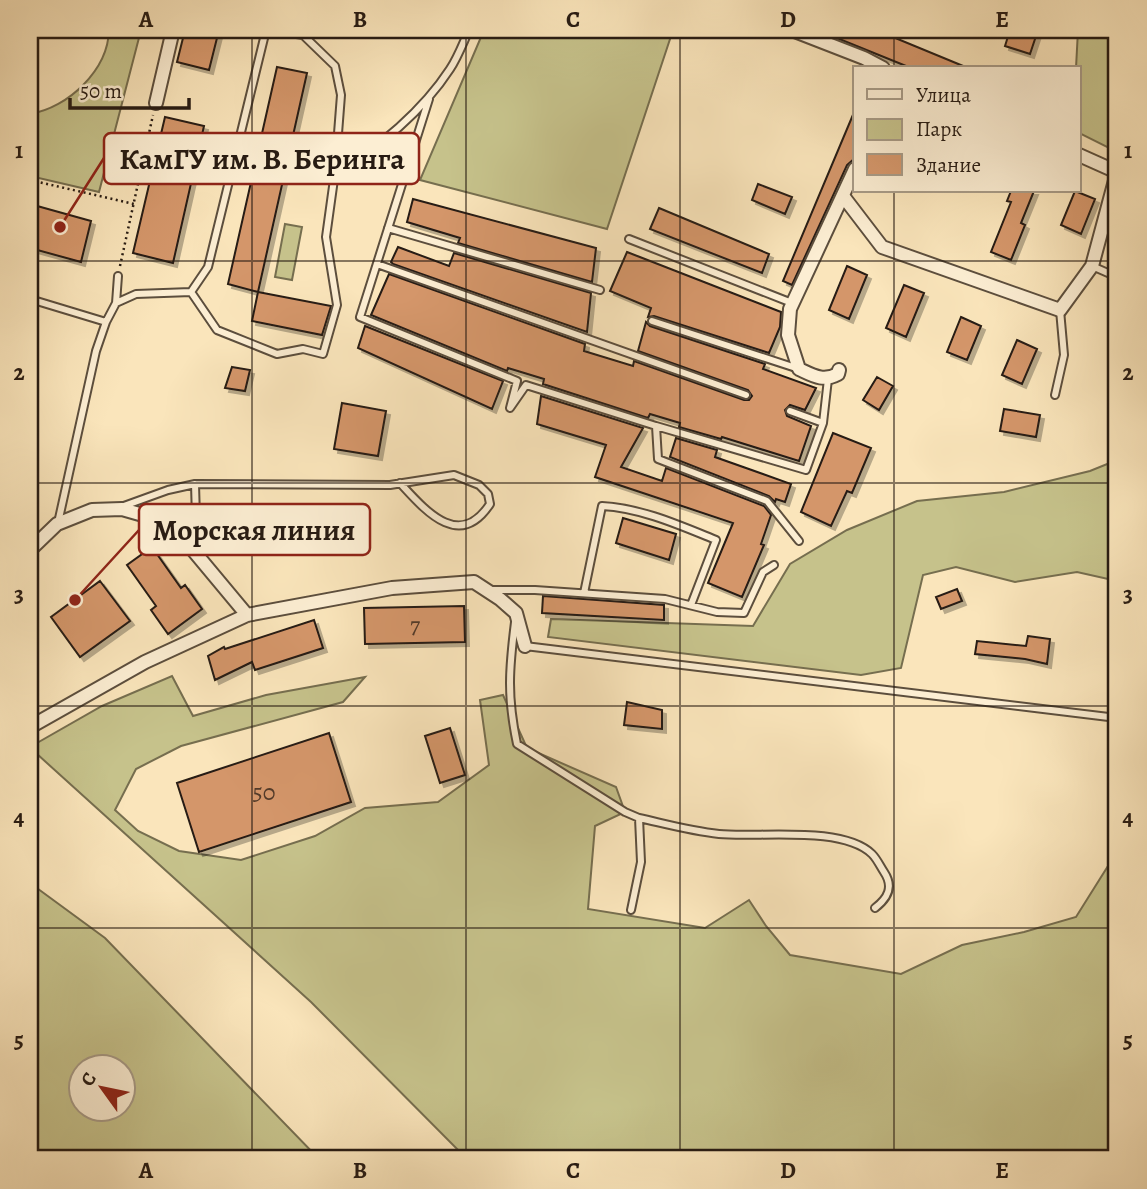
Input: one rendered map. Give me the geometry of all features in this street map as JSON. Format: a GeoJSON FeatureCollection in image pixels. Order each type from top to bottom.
{"type":"FeatureCollection","features":[{"type":"Feature","properties":{"kind":"street"},"geometry":{"type":"LineString","coordinates":[[156,103],[173,30]]}},
{"type":"Feature","properties":{"kind":"street"},"geometry":{"type":"LineString","coordinates":[[792,30],[879,66]]}},
{"type":"Feature","properties":{"kind":"street"},"geometry":{"type":"LineString","coordinates":[[843,196],[882,247],[1060,310],[1092,266],[1117,173],[1080,155]]}},
{"type":"Feature","properties":{"kind":"street"},"geometry":{"type":"LineString","coordinates":[[839,370],[838,374],[828,379],[799,369],[788,335],[792,303],[853,174]]}},
{"type":"Feature","properties":{"kind":"street"},"geometry":{"type":"LineString","coordinates":[[30,550],[57,524],[92,510],[116,509],[164,521],[197,555],[247,615]]}},
{"type":"Feature","properties":{"kind":"street"},"geometry":{"type":"LineString","coordinates":[[30,727],[145,662],[247,615],[404,586],[474,582],[516,614],[524,646]]}},
{"type":"Feature","properties":{"kind":"lane"},"geometry":{"type":"LineString","coordinates":[[268,30],[303,35],[335,65],[341,95],[335,172],[326,237],[337,305],[323,354],[303,349],[277,354],[216,330],[191,292],[208,267],[268,30]]}},
{"type":"Feature","properties":{"kind":"lane"},"geometry":{"type":"LineString","coordinates":[[335,172],[361,159],[429,99],[452,66],[468,30]]}},
{"type":"Feature","properties":{"kind":"lane"},"geometry":{"type":"LineString","coordinates":[[429,99],[360,317],[517,381],[510,408],[526,385],[806,470],[824,423],[828,379]]}},
{"type":"Feature","properties":{"kind":"lane"},"geometry":{"type":"LineString","coordinates":[[388,228],[600,290]]}},
{"type":"Feature","properties":{"kind":"lane"},"geometry":{"type":"LineString","coordinates":[[629,239],[792,303]]}},
{"type":"Feature","properties":{"kind":"lane"},"geometry":{"type":"LineString","coordinates":[[377,264],[746,395]]}},
{"type":"Feature","properties":{"kind":"lane"},"geometry":{"type":"LineString","coordinates":[[1092,266],[1117,277]]}},
{"type":"Feature","properties":{"kind":"lane"},"geometry":{"type":"LineString","coordinates":[[57,524],[96,351],[116,303],[118,276]]}},
{"type":"Feature","properties":{"kind":"lane"},"geometry":{"type":"LineString","coordinates":[[116,303],[136,294],[191,292]]}},
{"type":"Feature","properties":{"kind":"lane"},"geometry":{"type":"LineString","coordinates":[[30,299],[106,323]]}},
{"type":"Feature","properties":{"kind":"lane"},"geometry":{"type":"LineString","coordinates":[[1055,395],[1064,355],[1060,310]]}},
{"type":"Feature","properties":{"kind":"lane"},"geometry":{"type":"LineString","coordinates":[[652,321],[799,369]]}},
{"type":"Feature","properties":{"kind":"lane"},"geometry":{"type":"LineString","coordinates":[[790,411],[824,423]]}},
{"type":"Feature","properties":{"kind":"lane"},"geometry":{"type":"LineString","coordinates":[[656,426],[658,459],[767,500],[799,541]]}},
{"type":"Feature","properties":{"kind":"lane"},"geometry":{"type":"LineString","coordinates":[[116,509],[167,490],[195,484],[400,483],[454,475],[479,485],[488,494],[490,504],[482,516],[470,523],[454,526],[428,513],[400,483]]}},
{"type":"Feature","properties":{"kind":"lane"},"geometry":{"type":"LineString","coordinates":[[195,484],[197,555]]}},
{"type":"Feature","properties":{"kind":"lane"},"geometry":{"type":"LineString","coordinates":[[584,593],[602,506],[623,507],[716,540],[691,605]]}},
{"type":"Feature","properties":{"kind":"lane"},"geometry":{"type":"LineString","coordinates":[[486,590],[535,590],[665,599],[717,612],[744,613],[763,572],[774,565]]}},
{"type":"Feature","properties":{"kind":"lane"},"geometry":{"type":"LineString","coordinates":[[516,614],[508,672],[509,708],[517,744],[625,812],[639,818],[691,831],[733,835],[801,834],[856,845],[872,854],[890,881],[889,893],[875,908]]}},
{"type":"Feature","properties":{"kind":"lane"},"geometry":{"type":"LineString","coordinates":[[524,646],[1117,718]]}},
{"type":"Feature","properties":{"kind":"lane"},"geometry":{"type":"LineString","coordinates":[[631,910],[641,862],[639,818]]}},
{"type":"Feature","properties":{"kind":"path"},"geometry":{"type":"LineString","coordinates":[[118,276],[156,103]]}},
{"type":"Feature","properties":{"kind":"path"},"geometry":{"type":"LineString","coordinates":[[30,180],[134,204]]}},
{"type":"Feature","properties":{"kind":"green space"},"geometry":{"type":"Polygon","coordinates":[[[109,30],[141,30],[99,192],[30,176],[30,114],[58,104],[83,85],[102,59],[109,30]]]}},
{"type":"Feature","properties":{"kind":"green space"},"geometry":{"type":"Polygon","coordinates":[[[484,30],[673,30],[607,229],[420,180],[484,30]]]}},
{"type":"Feature","properties":{"kind":"green space"},"geometry":{"type":"Polygon","coordinates":[[[1078,30],[1117,30],[1117,152],[1080,134],[1080,66],[1076,66],[1078,30]]]}},
{"type":"Feature","properties":{"kind":"green space"},"geometry":{"type":"Polygon","coordinates":[[[285,224],[302,227],[292,280],[275,277],[285,224]]]}},
{"type":"Feature","properties":{"kind":"green space"},"geometry":{"type":"Polygon","coordinates":[[[1117,460],[1117,581],[1077,572],[1015,582],[956,567],[923,575],[901,668],[861,675],[548,637],[551,619],[753,626],[790,564],[847,530],[917,501],[1004,492],[1090,471],[1117,460]]]}},
{"type":"Feature","properties":{"kind":"green space"},"geometry":{"type":"Polygon","coordinates":[[[172,676],[193,716],[266,695],[365,677],[343,702],[181,746],[136,769],[115,810],[138,831],[179,851],[241,860],[315,836],[365,808],[438,802],[489,765],[480,700],[503,695],[527,748],[616,787],[625,812],[595,826],[588,909],[705,928],[749,900],[790,955],[901,974],[962,945],[1024,932],[1076,917],[1108,866],[1117,860],[1117,1159],[467,1159],[311,1002],[37,754],[30,757],[30,747],[102,706],[172,676]]]}},
{"type":"Feature","properties":{"kind":"green space"},"geometry":{"type":"Polygon","coordinates":[[[30,883],[105,938],[319,1159],[30,1159],[30,883]]]}},
{"type":"Feature","properties":{"kind":"building"},"geometry":{"type":"Polygon","coordinates":[[[185,30],[219,30],[209,70],[177,62],[185,30]]]}},
{"type":"Feature","properties":{"kind":"building"},"geometry":{"type":"Polygon","coordinates":[[[817,30],[876,30],[963,66],[906,66],[817,30]]]}},
{"type":"Feature","properties":{"kind":"building"},"geometry":{"type":"Polygon","coordinates":[[[1010,30],[1038,30],[1030,54],[1005,46],[1010,30]]]}},
{"type":"Feature","properties":{"kind":"building"},"geometry":{"type":"Polygon","coordinates":[[[277,67],[307,73],[258,292],[228,284],[277,67]]]}},
{"type":"Feature","properties":{"kind":"building"},"geometry":{"type":"Polygon","coordinates":[[[853,115],[853,160],[847,165],[792,285],[783,281],[853,115]]]}},
{"type":"Feature","properties":{"kind":"building"},"geometry":{"type":"Polygon","coordinates":[[[165,117],[204,126],[173,263],[133,253],[165,117]]]}},
{"type":"Feature","properties":{"kind":"building"},"geometry":{"type":"Polygon","coordinates":[[[758,184],[792,197],[785,214],[752,200],[758,184]]]}},
{"type":"Feature","properties":{"kind":"building"},"geometry":{"type":"Polygon","coordinates":[[[1011,192],[1034,192],[1021,223],[1025,225],[1011,260],[991,252],[1011,202],[1007,201],[1011,192]]]}},
{"type":"Feature","properties":{"kind":"building"},"geometry":{"type":"Polygon","coordinates":[[[1075,192],[1095,199],[1081,234],[1061,225],[1075,192]]]}},
{"type":"Feature","properties":{"kind":"building"},"geometry":{"type":"Polygon","coordinates":[[[413,199],[596,248],[592,282],[458,243],[460,238],[407,222],[413,199]]]}},
{"type":"Feature","properties":{"kind":"building"},"geometry":{"type":"Polygon","coordinates":[[[30,204],[91,221],[81,262],[30,248],[30,204]]]}},
{"type":"Feature","properties":{"kind":"building"},"geometry":{"type":"Polygon","coordinates":[[[659,208],[769,254],[762,273],[650,229],[659,208]]]}},
{"type":"Feature","properties":{"kind":"building"},"geometry":{"type":"Polygon","coordinates":[[[398,247],[449,266],[454,253],[591,293],[587,332],[393,264],[391,262],[398,247]]]}},
{"type":"Feature","properties":{"kind":"building"},"geometry":{"type":"Polygon","coordinates":[[[627,252],[781,312],[780,327],[769,353],[654,316],[648,317],[651,308],[610,291],[627,252]]]}},
{"type":"Feature","properties":{"kind":"building"},"geometry":{"type":"Polygon","coordinates":[[[847,266],[867,275],[849,319],[829,310],[847,266]]]}},
{"type":"Feature","properties":{"kind":"building"},"geometry":{"type":"Polygon","coordinates":[[[389,274],[585,344],[584,351],[633,366],[634,361],[744,400],[749,400],[752,396],[748,390],[638,351],[646,322],[650,326],[765,364],[763,369],[816,388],[805,410],[790,405],[785,410],[787,416],[811,426],[799,461],[722,437],[721,439],[679,427],[680,423],[650,414],[648,418],[543,384],[544,379],[508,368],[507,371],[371,315],[389,274]]]}},
{"type":"Feature","properties":{"kind":"building"},"geometry":{"type":"Polygon","coordinates":[[[904,285],[924,293],[906,337],[886,328],[904,285]]]}},
{"type":"Feature","properties":{"kind":"building"},"geometry":{"type":"Polygon","coordinates":[[[258,292],[331,306],[322,335],[252,321],[258,292]]]}},
{"type":"Feature","properties":{"kind":"building"},"geometry":{"type":"Polygon","coordinates":[[[961,317],[981,326],[967,360],[947,352],[961,317]]]}},
{"type":"Feature","properties":{"kind":"building"},"geometry":{"type":"Polygon","coordinates":[[[365,326],[503,381],[492,409],[358,348],[365,326]]]}},
{"type":"Feature","properties":{"kind":"building"},"geometry":{"type":"Polygon","coordinates":[[[1017,340],[1037,349],[1022,384],[1002,375],[1017,340]]]}},
{"type":"Feature","properties":{"kind":"building"},"geometry":{"type":"Polygon","coordinates":[[[232,367],[250,370],[245,391],[225,388],[232,367]]]}},
{"type":"Feature","properties":{"kind":"building"},"geometry":{"type":"Polygon","coordinates":[[[877,377],[893,386],[879,410],[863,400],[877,377]]]}},
{"type":"Feature","properties":{"kind":"building"},"geometry":{"type":"Polygon","coordinates":[[[541,396],[643,428],[621,467],[662,481],[666,468],[764,506],[771,515],[761,544],[764,545],[742,597],[708,583],[733,523],[595,477],[606,445],[537,424],[541,396]]]}},
{"type":"Feature","properties":{"kind":"building"},"geometry":{"type":"Polygon","coordinates":[[[342,403],[386,411],[378,456],[334,449],[342,403]]]}},
{"type":"Feature","properties":{"kind":"building"},"geometry":{"type":"Polygon","coordinates":[[[1004,409],[1040,415],[1036,437],[1000,431],[1004,409]]]}},
{"type":"Feature","properties":{"kind":"building"},"geometry":{"type":"Polygon","coordinates":[[[833,433],[871,448],[852,493],[847,491],[831,526],[801,512],[833,433]]]}},
{"type":"Feature","properties":{"kind":"building"},"geometry":{"type":"Polygon","coordinates":[[[676,438],[717,450],[715,457],[791,484],[785,502],[776,499],[775,502],[769,496],[670,457],[676,438]]]}},
{"type":"Feature","properties":{"kind":"building"},"geometry":{"type":"Polygon","coordinates":[[[623,518],[676,534],[669,560],[616,543],[623,518]]]}},
{"type":"Feature","properties":{"kind":"building"},"geometry":{"type":"Polygon","coordinates":[[[152,547],[181,588],[185,585],[202,609],[168,634],[151,610],[156,606],[127,565],[152,547]]]}},
{"type":"Feature","properties":{"kind":"building"},"geometry":{"type":"Polygon","coordinates":[[[100,581],[130,621],[80,657],[51,617],[100,581]]]}},
{"type":"Feature","properties":{"kind":"building"},"geometry":{"type":"Polygon","coordinates":[[[957,589],[962,601],[941,609],[936,597],[957,589]]]}},
{"type":"Feature","properties":{"kind":"building"},"geometry":{"type":"Polygon","coordinates":[[[543,596],[664,605],[664,620],[542,613],[543,596]]]}},
{"type":"Feature","properties":{"kind":"building"},"geometry":{"type":"Polygon","coordinates":[[[464,606],[465,642],[365,644],[364,608],[464,606]]]}},
{"type":"Feature","properties":{"kind":"building"},"geometry":{"type":"Polygon","coordinates":[[[314,620],[323,648],[255,670],[252,662],[215,680],[208,656],[224,647],[225,649],[314,620]]]}},
{"type":"Feature","properties":{"kind":"building"},"geometry":{"type":"Polygon","coordinates":[[[1028,636],[1050,639],[1047,664],[975,654],[977,641],[1026,646],[1028,636]]]}},
{"type":"Feature","properties":{"kind":"building"},"geometry":{"type":"Polygon","coordinates":[[[627,702],[662,710],[662,729],[624,725],[627,702]]]}},
{"type":"Feature","properties":{"kind":"building"},"geometry":{"type":"Polygon","coordinates":[[[450,728],[465,775],[440,783],[425,736],[450,728]]]}},
{"type":"Feature","properties":{"kind":"building"},"geometry":{"type":"Polygon","coordinates":[[[329,733],[351,802],[199,852],[177,783],[329,733]]]}},
{"type":"Feature","properties":{"kind":"place","name":"КамГУ им. В. Беринга"},"geometry":{"type":"Point","coordinates":[60,227]}},
{"type":"Feature","properties":{"kind":"place","name":"Морская линия"},"geometry":{"type":"Point","coordinates":[75,600]}}]}
